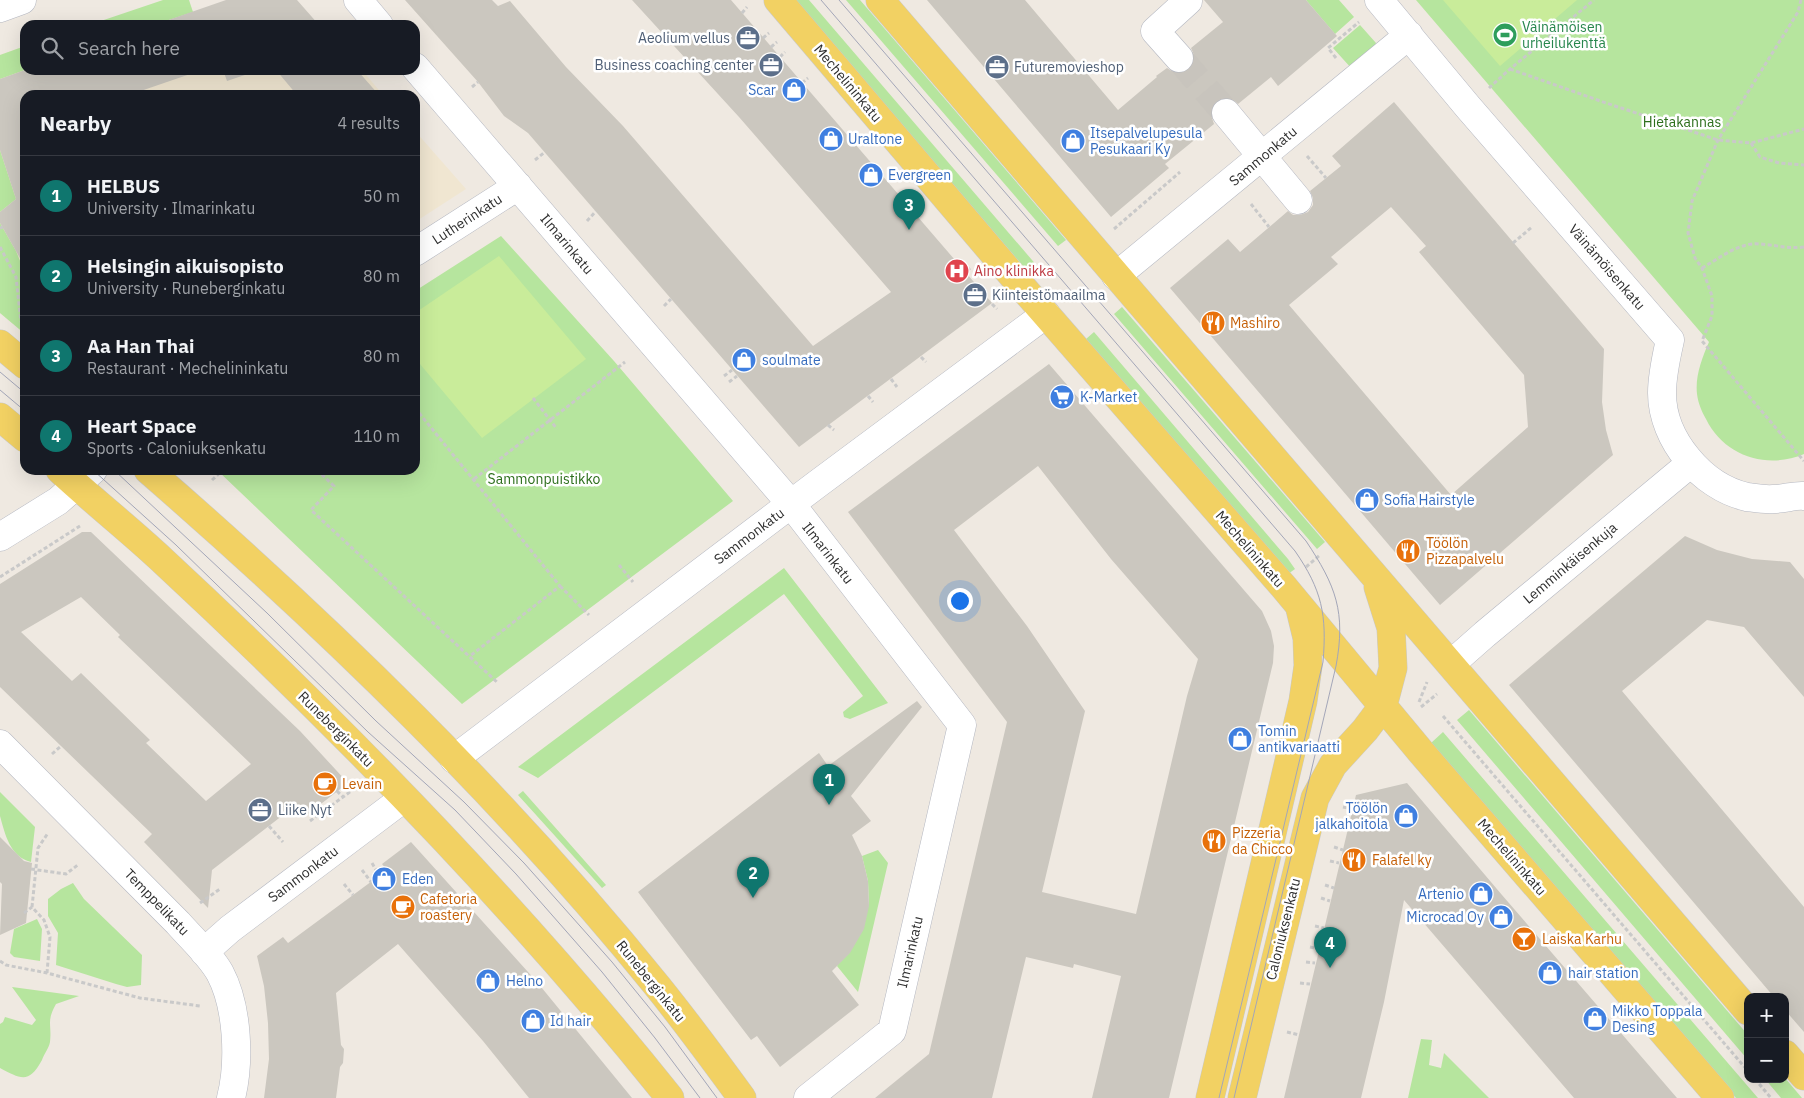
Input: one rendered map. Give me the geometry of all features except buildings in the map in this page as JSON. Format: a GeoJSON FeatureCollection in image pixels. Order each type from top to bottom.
{"type":"FeatureCollection","features":[{"type":"Feature","properties":{"kind":"main road","name":"Mechelininkatu"},"geometry":{"type":"LineString","coordinates":[[778,0],[1046,314],[1283,586],[1383,706],[1720,1098]]}},
{"type":"Feature","properties":{"kind":"main road"},"geometry":{"type":"LineString","coordinates":[[880,0],[1744,1006]]}},
{"type":"Feature","properties":{"kind":"main road"},"geometry":{"type":"LineString","coordinates":[[0,344],[20,361]]}},
{"type":"Feature","properties":{"kind":"main road"},"geometry":{"type":"LineString","coordinates":[[0,416],[20,434]]}},
{"type":"Feature","properties":{"kind":"main road","name":"Runeberginkatu"},"geometry":{"type":"LineString","coordinates":[[76,475],[250,643],[449,843],[530,930],[614,1027],[670,1098]]}},
{"type":"Feature","properties":{"kind":"main road","name":"Runeberginkatu"},"geometry":{"type":"LineString","coordinates":[[154,475],[286,594],[418,721],[454,759],[577,893],[652,980],[742,1098]]}},
{"type":"Feature","properties":{"kind":"main road","name":"Caloniuksenkatu"},"geometry":{"type":"LineString","coordinates":[[1242,1098],[1315,798],[1333,765],[1365,730],[1383,706],[1393,668],[1391,628],[1375,576]]}},
{"type":"Feature","properties":{"kind":"main road"},"geometry":{"type":"LineString","coordinates":[[1210,1098],[1303,701],[1308,666],[1307,638],[1300,608]]}},
{"type":"Feature","properties":{"kind":"main road"},"geometry":{"type":"LineString","coordinates":[[1789,1059],[1804,1076]]}},
{"type":"Feature","properties":{"kind":"street"},"geometry":{"type":"LineString","coordinates":[[0,8],[22,0]]}},
{"type":"Feature","properties":{"kind":"street"},"geometry":{"type":"LineString","coordinates":[[358,0],[375,20]]}},
{"type":"Feature","properties":{"kind":"street","name":"Väinämöisenkatu"},"geometry":{"type":"LineString","coordinates":[[1379,0],[1468,107],[1670,340],[1664,366],[1662,396],[1668,423],[1678,446],[1691,463],[1706,478],[1724,488],[1746,496],[1773,500],[1804,496]]}},
{"type":"Feature","properties":{"kind":"street"},"geometry":{"type":"LineString","coordinates":[[1179,58],[1155,31],[1188,2]]}},
{"type":"Feature","properties":{"kind":"street","name":"Sammonkatu"},"geometry":{"type":"LineString","coordinates":[[1116,276],[1409,35]]}},
{"type":"Feature","properties":{"kind":"street","name":"Ilmarinkatu"},"geometry":{"type":"LineString","coordinates":[[420,72],[791,504],[962,725],[892,1030],[808,1098]]}},
{"type":"Feature","properties":{"kind":"street"},"geometry":{"type":"LineString","coordinates":[[1226,113],[1298,200]]}},
{"type":"Feature","properties":{"kind":"street","name":"Lutherinkatu"},"geometry":{"type":"LineString","coordinates":[[420,249],[518,186]]}},
{"type":"Feature","properties":{"kind":"street","name":"Sammonkatu"},"geometry":{"type":"LineString","coordinates":[[454,759],[1046,314]]}},
{"type":"Feature","properties":{"kind":"street","name":"Lemminkäisenkuja"},"geometry":{"type":"LineString","coordinates":[[1455,669],[1485,634],[1691,463]]}},
{"type":"Feature","properties":{"kind":"street"},"geometry":{"type":"LineString","coordinates":[[0,538],[46,509],[76,475]]}},
{"type":"Feature","properties":{"kind":"street","name":"Temppelikatu"},"geometry":{"type":"LineString","coordinates":[[0,744],[178,923],[220,973],[230,997],[235,1029],[236,1058],[231,1098]]}},
{"type":"Feature","properties":{"kind":"street","name":"Sammonkatu"},"geometry":{"type":"LineString","coordinates":[[204,952],[230,929],[404,798]]}},
{"type":"Feature","properties":{"kind":"path"},"geometry":{"type":"LineString","coordinates":[[1468,107],[1510,69],[1594,0]]}},
{"type":"Feature","properties":{"kind":"path"},"geometry":{"type":"LineString","coordinates":[[1801,0],[1798,12],[1718,140],[1692,201],[1688,233],[1694,258],[1702,268],[1712,296],[1712,316],[1702,341],[1804,461]]}},
{"type":"Feature","properties":{"kind":"path"},"geometry":{"type":"LineString","coordinates":[[742,13],[747,7]]}},
{"type":"Feature","properties":{"kind":"path"},"geometry":{"type":"LineString","coordinates":[[1510,69],[1718,140],[1751,143],[1804,129]]}},
{"type":"Feature","properties":{"kind":"path"},"geometry":{"type":"LineString","coordinates":[[472,86],[478,82]]}},
{"type":"Feature","properties":{"kind":"path"},"geometry":{"type":"LineString","coordinates":[[1751,143],[1760,157],[1779,163],[1804,166]]}},
{"type":"Feature","properties":{"kind":"path"},"geometry":{"type":"LineString","coordinates":[[535,160],[545,152]]}},
{"type":"Feature","properties":{"kind":"path"},"geometry":{"type":"LineString","coordinates":[[1113,230],[1180,172]]}},
{"type":"Feature","properties":{"kind":"path"},"geometry":{"type":"LineString","coordinates":[[587,221],[596,212]]}},
{"type":"Feature","properties":{"kind":"path"},"geometry":{"type":"LineString","coordinates":[[1513,243],[1538,221]]}},
{"type":"Feature","properties":{"kind":"path"},"geometry":{"type":"LineString","coordinates":[[1702,268],[1742,245],[1758,244],[1794,248],[1804,247]]}},
{"type":"Feature","properties":{"kind":"path"},"geometry":{"type":"LineString","coordinates":[[0,247],[16,277],[20,308]]}},
{"type":"Feature","properties":{"kind":"path"},"geometry":{"type":"LineString","coordinates":[[664,306],[672,299]]}},
{"type":"Feature","properties":{"kind":"path"},"geometry":{"type":"LineString","coordinates":[[992,304],[997,308]]}},
{"type":"Feature","properties":{"kind":"path"},"geometry":{"type":"LineString","coordinates":[[921,356],[926,362]]}},
{"type":"Feature","properties":{"kind":"path"},"geometry":{"type":"LineString","coordinates":[[474,479],[625,362]]}},
{"type":"Feature","properties":{"kind":"path"},"geometry":{"type":"LineString","coordinates":[[724,376],[732,370]]}},
{"type":"Feature","properties":{"kind":"path"},"geometry":{"type":"LineString","coordinates":[[729,382],[737,376]]}},
{"type":"Feature","properties":{"kind":"path"},"geometry":{"type":"LineString","coordinates":[[868,396],[872,402]]}},
{"type":"Feature","properties":{"kind":"path"},"geometry":{"type":"LineString","coordinates":[[534,398],[557,429]]}},
{"type":"Feature","properties":{"kind":"path"},"geometry":{"type":"LineString","coordinates":[[420,414],[560,586],[589,616]]}},
{"type":"Feature","properties":{"kind":"path"},"geometry":{"type":"LineString","coordinates":[[828,425],[834,430]]}},
{"type":"Feature","properties":{"kind":"path"},"geometry":{"type":"LineString","coordinates":[[212,480],[218,475]]}},
{"type":"Feature","properties":{"kind":"path"},"geometry":{"type":"LineString","coordinates":[[322,475],[334,486],[311,510],[498,683]]}},
{"type":"Feature","properties":{"kind":"path"},"geometry":{"type":"LineString","coordinates":[[0,577],[84,523]]}},
{"type":"Feature","properties":{"kind":"path"},"geometry":{"type":"LineString","coordinates":[[1283,586],[1341,536]]}},
{"type":"Feature","properties":{"kind":"path"},"geometry":{"type":"LineString","coordinates":[[619,565],[633,582]]}},
{"type":"Feature","properties":{"kind":"path"},"geometry":{"type":"LineString","coordinates":[[470,656],[560,586]]}},
{"type":"Feature","properties":{"kind":"path"},"geometry":{"type":"LineString","coordinates":[[1401,727],[1455,669]]}},
{"type":"Feature","properties":{"kind":"path"},"geometry":{"type":"LineString","coordinates":[[1443,716],[1744,1066]]}},
{"type":"Feature","properties":{"kind":"path"},"geometry":{"type":"LineString","coordinates":[[50,755],[61,746]]}},
{"type":"Feature","properties":{"kind":"path"},"geometry":{"type":"LineString","coordinates":[[337,792],[343,797]]}},
{"type":"Feature","properties":{"kind":"path"},"geometry":{"type":"LineString","coordinates":[[1342,806],[1352,810]]}},
{"type":"Feature","properties":{"kind":"path"},"geometry":{"type":"LineString","coordinates":[[1335,824],[1348,827]]}},
{"type":"Feature","properties":{"kind":"path"},"geometry":{"type":"LineString","coordinates":[[270,826],[283,842]]}},
{"type":"Feature","properties":{"kind":"path"},"geometry":{"type":"LineString","coordinates":[[47,973],[50,937],[44,920],[32,907],[34,869],[38,848],[49,832]]}},
{"type":"Feature","properties":{"kind":"path"},"geometry":{"type":"LineString","coordinates":[[1330,847],[1343,850]]}},
{"type":"Feature","properties":{"kind":"path"},"geometry":{"type":"LineString","coordinates":[[1327,860],[1339,863]]}},
{"type":"Feature","properties":{"kind":"path"},"geometry":{"type":"LineString","coordinates":[[34,869],[66,874],[80,863]]}},
{"type":"Feature","properties":{"kind":"path"},"geometry":{"type":"LineString","coordinates":[[372,864],[379,875]]}},
{"type":"Feature","properties":{"kind":"path"},"geometry":{"type":"LineString","coordinates":[[362,870],[371,882]]}},
{"type":"Feature","properties":{"kind":"path"},"geometry":{"type":"LineString","coordinates":[[344,884],[352,895]]}},
{"type":"Feature","properties":{"kind":"path"},"geometry":{"type":"LineString","coordinates":[[1321,884],[1334,888]]}},
{"type":"Feature","properties":{"kind":"path"},"geometry":{"type":"LineString","coordinates":[[199,904],[220,889]]}},
{"type":"Feature","properties":{"kind":"path"},"geometry":{"type":"LineString","coordinates":[[1318,896],[1330,901]]}},
{"type":"Feature","properties":{"kind":"path"},"geometry":{"type":"LineString","coordinates":[[24,913],[32,907]]}},
{"type":"Feature","properties":{"kind":"path"},"geometry":{"type":"LineString","coordinates":[[1311,925],[1324,928]]}},
{"type":"Feature","properties":{"kind":"path"},"geometry":{"type":"LineString","coordinates":[[1306,946],[1319,949]]}},
{"type":"Feature","properties":{"kind":"path"},"geometry":{"type":"LineString","coordinates":[[0,961],[6,965],[47,973],[140,998],[201,1006]]}},
{"type":"Feature","properties":{"kind":"path"},"geometry":{"type":"LineString","coordinates":[[1303,961],[1316,963]]}},
{"type":"Feature","properties":{"kind":"path"},"geometry":{"type":"LineString","coordinates":[[1297,982],[1310,984]]}},
{"type":"Feature","properties":{"kind":"path"},"geometry":{"type":"LineString","coordinates":[[1286,1031],[1299,1035]]}},
{"type":"Feature","properties":{"kind":"path"},"geometry":{"type":"LineString","coordinates":[[1758,1083],[1771,1098]]}},
{"type":"Feature","properties":{"kind":"shaded area"},"geometry":{"type":"Polygon","coordinates":[[[20,48],[20,75],[366,75],[379,90],[20,90],[20,330],[0,313],[0,55],[20,48]]]}},
{"type":"Feature","properties":{"kind":"shaded area"},"geometry":{"type":"Polygon","coordinates":[[[420,137],[466,189],[420,219],[420,137]]]}},
{"type":"Feature","properties":{"kind":"green space"},"geometry":{"type":"Polygon","coordinates":[[[163,0],[189,0],[193,12],[169,20],[104,20],[163,0]]]}},
{"type":"Feature","properties":{"kind":"green space"},"geometry":{"type":"Polygon","coordinates":[[[795,0],[809,0],[1038,267],[1029,273],[795,0]]]}},
{"type":"Feature","properties":{"kind":"green space"},"geometry":{"type":"Polygon","coordinates":[[[846,0],[860,0],[1066,240],[1058,246],[846,0]]]}},
{"type":"Feature","properties":{"kind":"green space"},"geometry":{"type":"Polygon","coordinates":[[[1306,0],[1339,0],[1354,17],[1335,34],[1306,0]]]}},
{"type":"Feature","properties":{"kind":"green space","name":"Hietakannas"},"geometry":{"type":"Polygon","coordinates":[[[1416,0],[1804,0],[1804,454],[1790,459],[1761,460],[1735,451],[1714,432],[1706,419],[1697,394],[1698,374],[1709,342],[1416,0]]]}},
{"type":"Feature","properties":{"kind":"green space","name":"Väinämöisen urheilukenttä"},"geometry":{"type":"Polygon","coordinates":[[[1443,0],[1577,0],[1500,66],[1443,0]]]}},
{"type":"Feature","properties":{"kind":"green space"},"geometry":{"type":"Polygon","coordinates":[[[1360,25],[1376,43],[1373,52],[1352,69],[1333,48],[1360,25]]]}},
{"type":"Feature","properties":{"kind":"green space"},"geometry":{"type":"Polygon","coordinates":[[[20,48],[20,72],[0,79],[0,55],[20,48]]]}},
{"type":"Feature","properties":{"kind":"green space"},"geometry":{"type":"Polygon","coordinates":[[[0,150],[16,199],[0,212],[0,150]]]}},
{"type":"Feature","properties":{"kind":"green space"},"geometry":{"type":"Polygon","coordinates":[[[0,223],[20,261],[20,330],[0,313],[0,223]]]}},
{"type":"Feature","properties":{"kind":"green space","name":"Sammonpuistikko"},"geometry":{"type":"Polygon","coordinates":[[[501,236],[614,361],[733,501],[462,704],[222,475],[420,475],[420,288],[501,236]]]}},
{"type":"Feature","properties":{"kind":"green space"},"geometry":{"type":"Polygon","coordinates":[[[499,256],[586,359],[482,438],[420,364],[420,310],[499,256]]]}},
{"type":"Feature","properties":{"kind":"green space"},"geometry":{"type":"Polygon","coordinates":[[[1122,307],[1325,542],[1317,549],[1114,314],[1122,307]]]}},
{"type":"Feature","properties":{"kind":"green space"},"geometry":{"type":"Polygon","coordinates":[[[1094,332],[1295,569],[1288,574],[1086,339],[1094,332]]]}},
{"type":"Feature","properties":{"kind":"green space"},"geometry":{"type":"Polygon","coordinates":[[[784,568],[888,703],[850,719],[844,717],[843,712],[863,696],[784,594],[538,778],[518,767],[784,568]]]}},
{"type":"Feature","properties":{"kind":"green space"},"geometry":{"type":"Polygon","coordinates":[[[1469,710],[1744,1030],[1744,1055],[1457,720],[1469,710]]]}},
{"type":"Feature","properties":{"kind":"green space"},"geometry":{"type":"Polygon","coordinates":[[[1443,732],[1758,1098],[1736,1098],[1431,743],[1443,732]]]}},
{"type":"Feature","properties":{"kind":"green space"},"geometry":{"type":"Polygon","coordinates":[[[523,791],[606,885],[602,888],[518,795],[523,791]]]}},
{"type":"Feature","properties":{"kind":"green space"},"geometry":{"type":"Polygon","coordinates":[[[0,792],[35,827],[31,862],[13,850],[6,837],[0,816],[0,792]]]}},
{"type":"Feature","properties":{"kind":"green space"},"geometry":{"type":"Polygon","coordinates":[[[878,850],[888,863],[858,992],[837,966],[869,905],[868,881],[862,856],[878,850]]]}},
{"type":"Feature","properties":{"kind":"green space"},"geometry":{"type":"Polygon","coordinates":[[[73,883],[84,899],[142,955],[141,985],[127,987],[56,965],[58,933],[48,916],[48,899],[73,883]]]}},
{"type":"Feature","properties":{"kind":"green space"},"geometry":{"type":"Polygon","coordinates":[[[37,919],[42,929],[40,961],[14,957],[10,953],[14,929],[37,919]]]}},
{"type":"Feature","properties":{"kind":"green space"},"geometry":{"type":"Polygon","coordinates":[[[12,987],[79,996],[56,1004],[50,1019],[49,1046],[33,1073],[24,1077],[19,1077],[0,1068],[0,1024],[5,1017],[32,1025],[36,1020],[12,987]]]}},
{"type":"Feature","properties":{"kind":"green space"},"geometry":{"type":"Polygon","coordinates":[[[1421,1039],[1432,1040],[1429,1065],[1441,1068],[1444,1053],[1489,1098],[1408,1098],[1421,1039]]]}},
{"type":"Feature","properties":{"kind":"green space"},"geometry":{"type":"Polygon","coordinates":[[[1768,1083],[1789,1083],[1802,1098],[1781,1098],[1768,1083]]]}},
{"type":"Feature","properties":{"kind":"tunnel"},"geometry":{"type":"LineString","coordinates":[[1179,58],[1226,113]]}},
{"type":"Feature","properties":{"kind":"tram line"},"geometry":{"type":"LineString","coordinates":[[821,0],[1295,551],[1317,591],[1323,617],[1323,662],[1219,1098]]}},
{"type":"Feature","properties":{"kind":"tram line"},"geometry":{"type":"LineString","coordinates":[[839,0],[1306,541],[1325,572],[1331,586],[1336,600],[1340,630],[1336,666],[1234,1098]]}},
{"type":"Feature","properties":{"kind":"tram line"},"geometry":{"type":"LineString","coordinates":[[0,372],[20,389]]}},
{"type":"Feature","properties":{"kind":"tram line"},"geometry":{"type":"LineString","coordinates":[[0,390],[20,407]]}},
{"type":"Feature","properties":{"kind":"tram line"},"geometry":{"type":"LineString","coordinates":[[99,475],[176,545],[368,732],[455,810],[516,874],[602,972],[700,1098]]}},
{"type":"Feature","properties":{"kind":"tram line"},"geometry":{"type":"LineString","coordinates":[[119,475],[267,613],[376,721],[464,802],[524,863],[612,962],[665,1027],[717,1098]]}},
{"type":"Feature","properties":{"kind":"place","name":"Väinämöisen urheilukenttä"},"geometry":{"type":"Point","coordinates":[1505,35]}},
{"type":"Feature","properties":{"kind":"place","name":"Aeolium vellus"},"geometry":{"type":"Point","coordinates":[748,38]}},
{"type":"Feature","properties":{"kind":"place","name":"Business coaching center"},"geometry":{"type":"Point","coordinates":[771,65]}},
{"type":"Feature","properties":{"kind":"place","name":"Futuremovieshop"},"geometry":{"type":"Point","coordinates":[997,67]}},
{"type":"Feature","properties":{"kind":"place","name":"Scar"},"geometry":{"type":"Point","coordinates":[794,90]}},
{"type":"Feature","properties":{"kind":"place","name":"Uraltone"},"geometry":{"type":"Point","coordinates":[831,139]}},
{"type":"Feature","properties":{"kind":"place","name":"Itsepalvelupesula Pesukaari Ky"},"geometry":{"type":"Point","coordinates":[1073,141]}},
{"type":"Feature","properties":{"kind":"place","name":"Evergreen"},"geometry":{"type":"Point","coordinates":[871,175]}},
{"type":"Feature","properties":{"kind":"place","name":"Aa Han Thai"},"geometry":{"type":"Point","coordinates":[909,230]}},
{"type":"Feature","properties":{"kind":"place","name":"Aino klinikka"},"geometry":{"type":"Point","coordinates":[957,271]}},
{"type":"Feature","properties":{"kind":"place","name":"Kiinteistömaailma"},"geometry":{"type":"Point","coordinates":[975,295]}},
{"type":"Feature","properties":{"kind":"place","name":"Mashiro"},"geometry":{"type":"Point","coordinates":[1213,323]}},
{"type":"Feature","properties":{"kind":"place","name":"soulmate"},"geometry":{"type":"Point","coordinates":[744,360]}},
{"type":"Feature","properties":{"kind":"place","name":"K-Market"},"geometry":{"type":"Point","coordinates":[1062,397]}},
{"type":"Feature","properties":{"kind":"place","name":"Sofia Hairstyle"},"geometry":{"type":"Point","coordinates":[1367,500]}},
{"type":"Feature","properties":{"kind":"place","name":"Töölön Pizzapalvelu"},"geometry":{"type":"Point","coordinates":[1408,551]}},
{"type":"Feature","properties":{"kind":"place","name":"Tomin antikvariaatti"},"geometry":{"type":"Point","coordinates":[1240,739]}},
{"type":"Feature","properties":{"kind":"place","name":"Levain"},"geometry":{"type":"Point","coordinates":[325,784]}},
{"type":"Feature","properties":{"kind":"place","name":"HELBUS"},"geometry":{"type":"Point","coordinates":[829,805]}},
{"type":"Feature","properties":{"kind":"place","name":"Liike Nyt"},"geometry":{"type":"Point","coordinates":[260,810]}},
{"type":"Feature","properties":{"kind":"place","name":"Töölön jalkahoitola"},"geometry":{"type":"Point","coordinates":[1406,816]}},
{"type":"Feature","properties":{"kind":"place","name":"Pizzeria da Chicco"},"geometry":{"type":"Point","coordinates":[1214,841]}},
{"type":"Feature","properties":{"kind":"place","name":"Falafel ky"},"geometry":{"type":"Point","coordinates":[1354,860]}},
{"type":"Feature","properties":{"kind":"place","name":"Eden"},"geometry":{"type":"Point","coordinates":[384,879]}},
{"type":"Feature","properties":{"kind":"place","name":"Artenio"},"geometry":{"type":"Point","coordinates":[1481,894]}},
{"type":"Feature","properties":{"kind":"place","name":"Helsingin aikuisopisto"},"geometry":{"type":"Point","coordinates":[753,898]}},
{"type":"Feature","properties":{"kind":"place","name":"Cafetoria roastery"},"geometry":{"type":"Point","coordinates":[403,907]}},
{"type":"Feature","properties":{"kind":"place","name":"Microcad Oy"},"geometry":{"type":"Point","coordinates":[1501,917]}},
{"type":"Feature","properties":{"kind":"place","name":"Laiska Karhu"},"geometry":{"type":"Point","coordinates":[1524,939]}},
{"type":"Feature","properties":{"kind":"place","name":"Heart Space"},"geometry":{"type":"Point","coordinates":[1330,968]}},
{"type":"Feature","properties":{"kind":"place","name":"hair station"},"geometry":{"type":"Point","coordinates":[1550,973]}},
{"type":"Feature","properties":{"kind":"place","name":"Helno"},"geometry":{"type":"Point","coordinates":[488,981]}},
{"type":"Feature","properties":{"kind":"place","name":"Mikko Toppala Desing"},"geometry":{"type":"Point","coordinates":[1595,1019]}},
{"type":"Feature","properties":{"kind":"place","name":"Id hair"},"geometry":{"type":"Point","coordinates":[533,1021]}}]}
